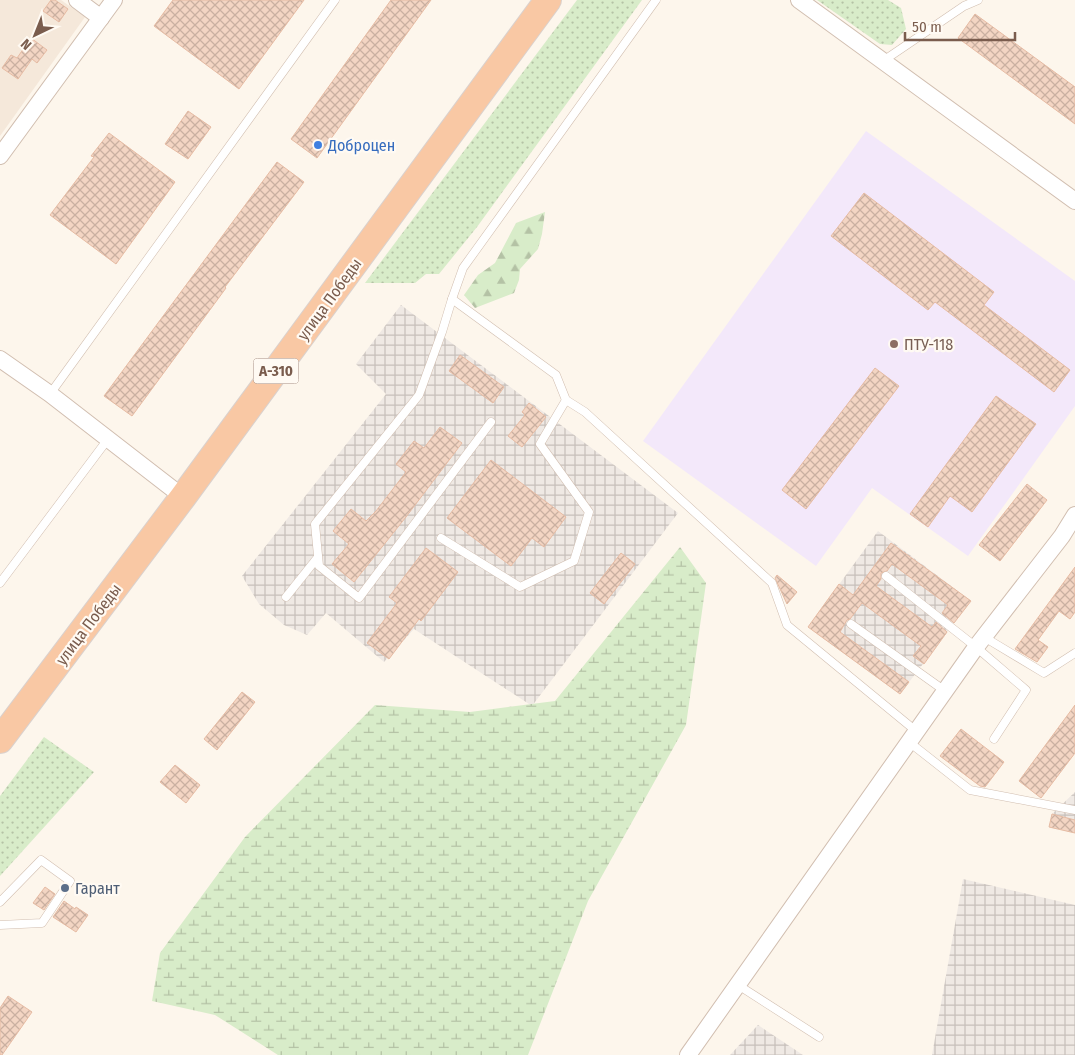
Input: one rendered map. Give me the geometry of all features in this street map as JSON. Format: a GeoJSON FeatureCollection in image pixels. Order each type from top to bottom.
{"type":"FeatureCollection","features":[{"type":"Feature","properties":{"kind":"highway","name":"улица Победы"},"geometry":{"type":"LineString","coordinates":[[0,740],[183,497],[548,0]]}},
{"type":"Feature","properties":{"kind":"street"},"geometry":{"type":"LineString","coordinates":[[77,0],[101,18]]}},
{"type":"Feature","properties":{"kind":"street"},"geometry":{"type":"LineString","coordinates":[[2,151],[114,0]]}},
{"type":"Feature","properties":{"kind":"street"},"geometry":{"type":"LineString","coordinates":[[799,0],[1075,201]]}},
{"type":"Feature","properties":{"kind":"street"},"geometry":{"type":"LineString","coordinates":[[0,358],[50,394],[183,497]]}},
{"type":"Feature","properties":{"kind":"street"},"geometry":{"type":"LineString","coordinates":[[688,1055],[912,736],[980,642],[1062,536],[1075,515]]}},
{"type":"Feature","properties":{"kind":"lane"},"geometry":{"type":"LineString","coordinates":[[50,394],[335,0]]}},
{"type":"Feature","properties":{"kind":"lane"},"geometry":{"type":"LineString","coordinates":[[491,422],[359,598],[319,566],[315,524],[419,394],[463,268],[656,0]]}},
{"type":"Feature","properties":{"kind":"lane"},"geometry":{"type":"LineString","coordinates":[[882,61],[964,6],[978,0]]}},
{"type":"Feature","properties":{"kind":"lane"},"geometry":{"type":"LineString","coordinates":[[452,300],[556,375],[566,400],[585,412],[772,582],[787,625],[970,790],[1075,810]]}},
{"type":"Feature","properties":{"kind":"lane"},"geometry":{"type":"LineString","coordinates":[[441,538],[520,587],[574,561],[589,512],[540,444],[566,400]]}},
{"type":"Feature","properties":{"kind":"lane"},"geometry":{"type":"LineString","coordinates":[[0,583],[108,439]]}},
{"type":"Feature","properties":{"kind":"lane"},"geometry":{"type":"LineString","coordinates":[[286,597],[318,557]]}},
{"type":"Feature","properties":{"kind":"lane"},"geometry":{"type":"LineString","coordinates":[[886,576],[980,642],[1044,673],[1075,652]]}},
{"type":"Feature","properties":{"kind":"lane"},"geometry":{"type":"LineString","coordinates":[[851,624],[945,691]]}},
{"type":"Feature","properties":{"kind":"lane"},"geometry":{"type":"LineString","coordinates":[[980,642],[1026,690],[994,739]]}},
{"type":"Feature","properties":{"kind":"lane"},"geometry":{"type":"LineString","coordinates":[[0,902],[41,860],[70,882],[42,923],[0,925]]}},
{"type":"Feature","properties":{"kind":"lane"},"geometry":{"type":"LineString","coordinates":[[738,984],[819,1037]]}},
{"type":"Feature","properties":{"kind":"shaded area"},"geometry":{"type":"Polygon","coordinates":[[[0,0],[61,0],[85,17],[0,136],[0,0]]]}},
{"type":"Feature","properties":{"kind":"shaded area","name":"ПТУ-118"},"geometry":{"type":"Polygon","coordinates":[[[866,131],[1075,281],[1075,406],[968,556],[872,488],[816,566],[643,441],[866,131]]]}},
{"type":"Feature","properties":{"kind":"shaded area"},"geometry":{"type":"Polygon","coordinates":[[[401,305],[678,513],[532,706],[414,629],[384,662],[326,613],[307,635],[284,625],[259,604],[242,576],[386,394],[356,364],[401,305]]]}},
{"type":"Feature","properties":{"kind":"shaded area"},"geometry":{"type":"Polygon","coordinates":[[[878,531],[971,601],[900,694],[808,627],[878,531]]]}},
{"type":"Feature","properties":{"kind":"shaded area"},"geometry":{"type":"Polygon","coordinates":[[[1075,792],[1075,833],[1049,827],[1052,814],[1075,792]]]}},
{"type":"Feature","properties":{"kind":"shaded area"},"geometry":{"type":"Polygon","coordinates":[[[963,879],[1075,905],[1075,1055],[932,1055],[963,879]]]}},
{"type":"Feature","properties":{"kind":"shaded area"},"geometry":{"type":"Polygon","coordinates":[[[758,1025],[803,1055],[730,1055],[758,1025]]]}},
{"type":"Feature","properties":{"kind":"green space"},"geometry":{"type":"Polygon","coordinates":[[[577,0],[642,0],[477,227],[439,274],[426,274],[415,283],[365,283],[577,0]]]}},
{"type":"Feature","properties":{"kind":"green space"},"geometry":{"type":"Polygon","coordinates":[[[817,0],[888,0],[901,8],[906,29],[892,45],[880,44],[817,0]]]}},
{"type":"Feature","properties":{"kind":"green space"},"geometry":{"type":"Polygon","coordinates":[[[545,212],[538,249],[520,269],[519,280],[514,293],[475,308],[464,295],[478,275],[495,263],[516,223],[545,212]]]}},
{"type":"Feature","properties":{"kind":"green space"},"geometry":{"type":"Polygon","coordinates":[[[680,547],[706,583],[686,725],[588,901],[528,1055],[278,1055],[215,1015],[152,1001],[160,953],[245,837],[375,705],[470,712],[555,701],[680,547]]]}},
{"type":"Feature","properties":{"kind":"green space"},"geometry":{"type":"Polygon","coordinates":[[[44,737],[94,772],[0,876],[0,796],[44,737]]]}},
{"type":"Feature","properties":{"kind":"building"},"geometry":{"type":"Polygon","coordinates":[[[51,0],[55,0],[68,9],[59,22],[43,11],[51,0]]]}},
{"type":"Feature","properties":{"kind":"building"},"geometry":{"type":"Polygon","coordinates":[[[173,0],[304,0],[239,89],[154,26],[173,0]]]}},
{"type":"Feature","properties":{"kind":"building"},"geometry":{"type":"Polygon","coordinates":[[[391,0],[431,0],[317,158],[291,139],[391,0]]]}},
{"type":"Feature","properties":{"kind":"building"},"geometry":{"type":"Polygon","coordinates":[[[975,14],[1075,87],[1075,124],[958,38],[975,14]]]}},
{"type":"Feature","properties":{"kind":"building"},"geometry":{"type":"Polygon","coordinates":[[[31,38],[47,50],[37,63],[32,59],[18,79],[2,68],[11,55],[17,58],[31,38]]]}},
{"type":"Feature","properties":{"kind":"building"},"geometry":{"type":"Polygon","coordinates":[[[188,111],[211,127],[188,159],[165,144],[188,111]]]}},
{"type":"Feature","properties":{"kind":"building"},"geometry":{"type":"Polygon","coordinates":[[[109,133],[175,182],[116,264],[50,215],[94,157],[91,156],[109,133]]]}},
{"type":"Feature","properties":{"kind":"building"},"geometry":{"type":"Polygon","coordinates":[[[277,162],[304,182],[132,416],[104,396],[277,162]]]}},
{"type":"Feature","properties":{"kind":"building"},"geometry":{"type":"Polygon","coordinates":[[[864,193],[994,292],[984,305],[1070,370],[1054,392],[935,302],[928,310],[831,236],[864,193]]]}},
{"type":"Feature","properties":{"kind":"building"},"geometry":{"type":"Polygon","coordinates":[[[460,355],[504,387],[493,403],[449,371],[460,355]]]}},
{"type":"Feature","properties":{"kind":"building"},"geometry":{"type":"Polygon","coordinates":[[[875,368],[899,386],[806,509],[782,490],[875,368]]]}},
{"type":"Feature","properties":{"kind":"building"},"geometry":{"type":"Polygon","coordinates":[[[996,396],[1036,424],[972,512],[950,496],[928,527],[910,514],[996,396]]]}},
{"type":"Feature","properties":{"kind":"building"},"geometry":{"type":"Polygon","coordinates":[[[529,403],[546,417],[522,447],[508,436],[525,415],[522,412],[529,403]]]}},
{"type":"Feature","properties":{"kind":"building"},"geometry":{"type":"Polygon","coordinates":[[[440,427],[462,443],[354,582],[332,564],[349,544],[333,531],[351,509],[366,521],[406,472],[396,464],[414,441],[424,448],[440,427]]]}},
{"type":"Feature","properties":{"kind":"building"},"geometry":{"type":"Polygon","coordinates":[[[491,460],[566,517],[544,547],[532,538],[511,566],[447,518],[491,460]]]}},
{"type":"Feature","properties":{"kind":"building"},"geometry":{"type":"Polygon","coordinates":[[[1027,484],[1047,500],[1000,561],[979,545],[1027,484]]]}},
{"type":"Feature","properties":{"kind":"building"},"geometry":{"type":"Polygon","coordinates":[[[891,543],[971,601],[954,623],[942,613],[948,605],[892,564],[887,571],[881,573],[881,579],[876,586],[932,627],[936,622],[947,632],[924,664],[913,656],[921,646],[862,603],[850,619],[847,620],[840,632],[909,682],[900,694],[808,627],[839,584],[853,595],[891,543]]]}},
{"type":"Feature","properties":{"kind":"building"},"geometry":{"type":"Polygon","coordinates":[[[426,548],[458,572],[389,659],[367,643],[397,603],[389,597],[426,548]]]}},
{"type":"Feature","properties":{"kind":"building"},"geometry":{"type":"Polygon","coordinates":[[[621,553],[635,564],[604,604],[590,593],[621,553]]]}},
{"type":"Feature","properties":{"kind":"building"},"geometry":{"type":"Polygon","coordinates":[[[1075,567],[1075,612],[1070,619],[1059,611],[1038,640],[1048,647],[1037,662],[1015,649],[1075,567]]]}},
{"type":"Feature","properties":{"kind":"building"},"geometry":{"type":"Polygon","coordinates":[[[777,575],[797,592],[787,604],[775,578],[777,575]]]}},
{"type":"Feature","properties":{"kind":"building"},"geometry":{"type":"Polygon","coordinates":[[[242,692],[255,702],[217,750],[204,739],[242,692]]]}},
{"type":"Feature","properties":{"kind":"building"},"geometry":{"type":"Polygon","coordinates":[[[1075,705],[1075,753],[1041,798],[1019,781],[1075,705]]]}},
{"type":"Feature","properties":{"kind":"building"},"geometry":{"type":"Polygon","coordinates":[[[961,729],[1004,762],[985,787],[980,786],[940,756],[961,729]]]}},
{"type":"Feature","properties":{"kind":"building"},"geometry":{"type":"Polygon","coordinates":[[[175,765],[200,785],[186,803],[160,782],[175,765]]]}},
{"type":"Feature","properties":{"kind":"building"},"geometry":{"type":"Polygon","coordinates":[[[1052,814],[1075,820],[1075,833],[1049,827],[1052,814]]]}},
{"type":"Feature","properties":{"kind":"building"},"geometry":{"type":"Polygon","coordinates":[[[45,887],[55,894],[44,910],[33,903],[45,887]]]}},
{"type":"Feature","properties":{"kind":"building"},"geometry":{"type":"Polygon","coordinates":[[[64,901],[88,915],[76,932],[53,917],[64,901]]]}},
{"type":"Feature","properties":{"kind":"building"},"geometry":{"type":"Polygon","coordinates":[[[8,996],[32,1012],[2,1055],[0,1055],[0,1008],[8,996]]]}},
{"type":"Feature","properties":{"kind":"place","name":"Доброцен"},"geometry":{"type":"Point","coordinates":[318,145]}},
{"type":"Feature","properties":{"kind":"place","name":"ПТУ-118"},"geometry":{"type":"Point","coordinates":[894,344]}},
{"type":"Feature","properties":{"kind":"place","name":"Гарант"},"geometry":{"type":"Point","coordinates":[65,888]}}]}
